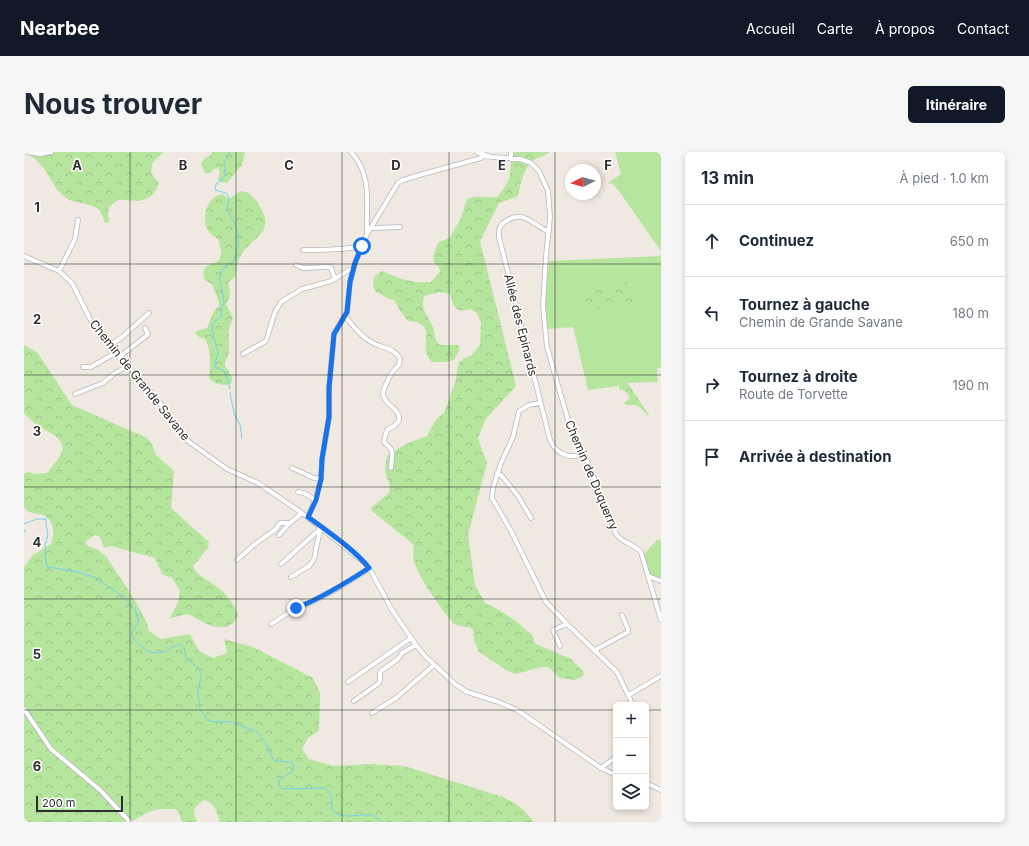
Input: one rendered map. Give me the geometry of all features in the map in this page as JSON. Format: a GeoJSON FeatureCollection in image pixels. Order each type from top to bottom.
{"type":"FeatureCollection","features":[{"type":"Feature","properties":{"kind":"street"},"geometry":{"type":"LineString","coordinates":[[26,152],[40,154],[51,152]]}},
{"type":"Feature","properties":{"kind":"street"},"geometry":{"type":"LineString","coordinates":[[351,152],[357,158],[366,180],[368,196],[367,234]]}},
{"type":"Feature","properties":{"kind":"street","name":"Chemin de Duquerry"},"geometry":{"type":"LineString","coordinates":[[477,152],[484,155],[520,159],[531,163],[539,171],[548,191],[550,217],[543,296],[546,342],[572,434],[589,465],[616,534],[621,539],[635,546],[641,552],[661,620]]}},
{"type":"Feature","properties":{"kind":"street"},"geometry":{"type":"LineString","coordinates":[[511,152],[511,159]]}},
{"type":"Feature","properties":{"kind":"street"},"geometry":{"type":"LineString","coordinates":[[308,517],[316,500],[321,479],[324,446],[329,417],[329,388],[334,334],[345,316],[353,270],[367,234],[398,183],[402,180],[481,158],[484,155]]}},
{"type":"Feature","properties":{"kind":"street","name":"Allée des Epinards"},"geometry":{"type":"LineString","coordinates":[[549,232],[520,216],[505,221],[499,227],[503,257],[540,403],[553,447],[562,454],[573,456],[582,454]]}},
{"type":"Feature","properties":{"kind":"street"},"geometry":{"type":"LineString","coordinates":[[59,271],[75,239],[78,220]]}},
{"type":"Feature","properties":{"kind":"street"},"geometry":{"type":"LineString","coordinates":[[372,228],[400,227]]}},
{"type":"Feature","properties":{"kind":"street"},"geometry":{"type":"LineString","coordinates":[[303,250],[331,250],[362,246]]}},
{"type":"Feature","properties":{"kind":"street","name":"Chemin de Grande Savane"},"geometry":{"type":"LineString","coordinates":[[24,256],[59,271],[75,287],[93,324],[109,346],[142,381],[162,406],[180,433],[188,441],[227,469],[258,483],[308,517],[360,559],[369,568],[392,610],[411,638],[434,665],[462,689],[509,705],[601,768],[614,774]]}},
{"type":"Feature","properties":{"kind":"street"},"geometry":{"type":"LineString","coordinates":[[296,265],[303,268],[330,267],[335,279]]}},
{"type":"Feature","properties":{"kind":"street"},"geometry":{"type":"LineString","coordinates":[[243,354],[266,341],[275,312],[281,302],[302,289],[335,279],[349,270],[353,270]]}},
{"type":"Feature","properties":{"kind":"street"},"geometry":{"type":"LineString","coordinates":[[109,346],[122,337],[149,313]]}},
{"type":"Feature","properties":{"kind":"street"},"geometry":{"type":"LineString","coordinates":[[345,316],[352,326],[360,333],[373,343],[388,348],[400,359],[399,365],[391,372],[383,393],[384,398],[397,412],[399,417],[396,425],[387,430],[383,441],[393,453],[391,468]]}},
{"type":"Feature","properties":{"kind":"street"},"geometry":{"type":"LineString","coordinates":[[119,357],[148,334],[145,328]]}},
{"type":"Feature","properties":{"kind":"street"},"geometry":{"type":"LineString","coordinates":[[83,366],[91,367],[115,353]]}},
{"type":"Feature","properties":{"kind":"street"},"geometry":{"type":"LineString","coordinates":[[75,394],[103,383],[115,373],[128,366]]}},
{"type":"Feature","properties":{"kind":"street"},"geometry":{"type":"LineString","coordinates":[[540,403],[529,405],[519,410],[514,437],[497,474],[492,498],[546,602],[617,672],[632,702]]}},
{"type":"Feature","properties":{"kind":"street"},"geometry":{"type":"LineString","coordinates":[[292,468],[314,478],[321,479]]}},
{"type":"Feature","properties":{"kind":"street"},"geometry":{"type":"LineString","coordinates":[[497,474],[501,475],[518,496],[531,518]]}},
{"type":"Feature","properties":{"kind":"street"},"geometry":{"type":"LineString","coordinates":[[298,492],[304,493],[316,500]]}},
{"type":"Feature","properties":{"kind":"street"},"geometry":{"type":"LineString","coordinates":[[279,535],[302,513]]}},
{"type":"Feature","properties":{"kind":"street"},"geometry":{"type":"LineString","coordinates":[[237,560],[255,544],[276,529],[280,523],[290,523]]}},
{"type":"Feature","properties":{"kind":"street"},"geometry":{"type":"LineString","coordinates":[[281,564],[322,527]]}},
{"type":"Feature","properties":{"kind":"street"},"geometry":{"type":"LineString","coordinates":[[291,577],[309,566],[313,561],[322,527]]}},
{"type":"Feature","properties":{"kind":"street"},"geometry":{"type":"LineString","coordinates":[[271,624],[293,610],[342,586],[369,568]]}},
{"type":"Feature","properties":{"kind":"street"},"geometry":{"type":"LineString","coordinates":[[648,576],[661,581]]}},
{"type":"Feature","properties":{"kind":"street"},"geometry":{"type":"LineString","coordinates":[[595,650],[628,632],[622,615]]}},
{"type":"Feature","properties":{"kind":"street"},"geometry":{"type":"LineString","coordinates":[[560,646],[554,630],[567,624]]}},
{"type":"Feature","properties":{"kind":"street"},"geometry":{"type":"LineString","coordinates":[[348,682],[411,638]]}},
{"type":"Feature","properties":{"kind":"street"},"geometry":{"type":"LineString","coordinates":[[354,701],[379,683],[380,673],[398,659],[402,653],[416,645]]}},
{"type":"Feature","properties":{"kind":"street"},"geometry":{"type":"LineString","coordinates":[[372,713],[396,698],[434,665]]}},
{"type":"Feature","properties":{"kind":"street"},"geometry":{"type":"LineString","coordinates":[[629,695],[661,676]]}},
{"type":"Feature","properties":{"kind":"street"},"geometry":{"type":"LineString","coordinates":[[24,709],[51,749],[100,790],[130,822]]}},
{"type":"Feature","properties":{"kind":"street"},"geometry":{"type":"LineString","coordinates":[[601,768],[613,759]]}},
{"type":"Feature","properties":{"kind":"street"},"geometry":{"type":"LineString","coordinates":[[649,785],[661,790]]}},
{"type":"Feature","properties":{"kind":"green space"},"geometry":{"type":"Polygon","coordinates":[[[25,152],[163,152],[152,165],[151,173],[159,183],[152,195],[137,201],[118,200],[109,207],[109,221],[108,223],[105,223],[100,210],[93,206],[69,200],[58,191],[43,167],[33,157],[25,152]]]}},
{"type":"Feature","properties":{"kind":"green space"},"geometry":{"type":"Polygon","coordinates":[[[212,152],[245,152],[242,165],[227,183],[220,182],[218,179],[220,172],[218,168],[214,169],[210,173],[205,173],[201,164],[204,159],[211,155],[212,152]]]}},
{"type":"Feature","properties":{"kind":"green space"},"geometry":{"type":"Polygon","coordinates":[[[514,152],[550,152],[539,157],[528,166],[523,176],[518,196],[499,203],[480,241],[516,386],[485,420],[478,439],[487,463],[468,535],[475,585],[485,603],[516,621],[532,635],[536,644],[571,659],[584,672],[583,676],[575,680],[560,678],[548,667],[541,667],[516,674],[506,670],[479,652],[474,641],[473,630],[471,628],[453,623],[426,586],[414,562],[413,544],[372,511],[371,508],[389,493],[390,485],[385,470],[388,455],[408,443],[427,436],[435,421],[445,411],[456,379],[458,364],[464,358],[471,356],[480,345],[481,323],[477,313],[470,309],[461,311],[458,310],[454,306],[450,294],[440,292],[424,296],[424,309],[433,327],[438,343],[440,345],[458,345],[460,349],[454,360],[446,362],[432,362],[427,356],[426,331],[424,326],[408,321],[394,300],[375,291],[373,285],[374,277],[382,271],[406,280],[431,282],[440,272],[439,267],[434,263],[433,256],[438,243],[450,237],[461,218],[467,199],[478,196],[497,197],[508,181],[514,152]]]}},
{"type":"Feature","properties":{"kind":"green space"},"geometry":{"type":"Polygon","coordinates":[[[615,152],[661,152],[661,251],[619,191],[613,184],[608,183],[621,174],[615,152]]]}},
{"type":"Feature","properties":{"kind":"green space"},"geometry":{"type":"Polygon","coordinates":[[[241,191],[249,194],[256,200],[264,215],[265,223],[264,230],[249,245],[238,261],[235,277],[228,285],[230,295],[226,304],[233,318],[229,331],[229,352],[225,366],[231,374],[232,381],[231,384],[222,385],[216,384],[209,378],[209,348],[205,339],[199,337],[195,332],[207,328],[214,311],[219,306],[213,285],[205,280],[203,274],[204,269],[217,262],[221,255],[218,239],[210,233],[206,226],[205,218],[206,211],[213,198],[218,195],[224,195],[229,199],[241,191]]]}},
{"type":"Feature","properties":{"kind":"green space"},"geometry":{"type":"Polygon","coordinates":[[[661,256],[661,367],[657,369],[658,382],[622,383],[618,386],[588,390],[573,327],[547,329],[546,295],[549,261],[661,256]],[[625,280],[609,289],[594,290],[628,295],[631,286],[625,280]]]}},
{"type":"Feature","properties":{"kind":"green space"},"geometry":{"type":"Polygon","coordinates":[[[625,280],[631,286],[628,295],[634,301],[629,307],[586,309],[581,306],[578,300],[583,293],[594,290],[609,289],[625,280]]]}},
{"type":"Feature","properties":{"kind":"green space"},"geometry":{"type":"Polygon","coordinates":[[[24,345],[37,352],[72,405],[147,438],[153,446],[156,455],[174,471],[171,508],[209,542],[208,548],[193,566],[200,575],[224,593],[232,603],[238,615],[233,623],[222,628],[204,623],[188,614],[170,618],[178,602],[180,591],[172,578],[162,574],[155,558],[111,546],[104,548],[100,537],[95,535],[85,542],[88,546],[98,550],[106,556],[134,599],[146,621],[149,631],[161,639],[190,634],[199,651],[213,658],[227,653],[224,639],[253,647],[313,678],[320,693],[319,731],[308,738],[302,749],[309,759],[334,766],[368,764],[404,766],[503,797],[520,807],[534,822],[220,822],[213,805],[203,800],[194,809],[197,822],[182,822],[178,811],[174,809],[158,809],[130,822],[24,822],[24,567],[33,555],[51,544],[53,529],[51,522],[44,515],[31,513],[24,508],[24,474],[28,472],[35,474],[47,473],[61,455],[62,447],[59,439],[38,426],[24,413],[24,345]]]}},
{"type":"Feature","properties":{"kind":"green space"},"geometry":{"type":"Polygon","coordinates":[[[627,383],[629,385],[649,415],[648,416],[636,405],[626,405],[624,403],[630,398],[626,392],[619,389],[619,384],[627,383]]]}},
{"type":"Feature","properties":{"kind":"green space"},"geometry":{"type":"Polygon","coordinates":[[[657,540],[661,540],[661,581],[648,576],[642,556],[657,540]]]}},
{"type":"Feature","properties":{"kind":"waterway"},"geometry":{"type":"LineString","coordinates":[[230,152],[224,164],[224,178],[216,184],[215,190],[226,193],[229,197],[227,209],[237,230],[238,247],[234,261],[223,269],[220,275],[224,303],[220,309],[222,315],[212,324],[212,330],[218,353],[215,367],[224,371],[230,389]]}},
{"type":"Feature","properties":{"kind":"waterway"},"geometry":{"type":"LineString","coordinates":[[230,393],[234,413],[240,425],[242,438]]}},
{"type":"Feature","properties":{"kind":"waterway"},"geometry":{"type":"LineString","coordinates":[[24,524],[37,519],[46,519],[48,534],[45,546],[46,563],[48,567],[78,572],[94,577],[124,597],[135,610],[138,617],[138,623],[131,633],[136,642],[155,653],[166,651],[177,645],[182,645],[184,647],[186,658],[199,669],[201,675],[198,694],[200,709],[205,717],[210,721],[232,722],[257,732],[265,742],[275,761],[292,762],[294,766],[293,771],[279,780],[279,785],[282,789],[324,788],[331,794],[332,810],[336,813],[346,816],[372,815],[382,822]]}},
{"type":"Feature","properties":{"kind":"waterway"},"geometry":{"type":"LineString","coordinates":[[24,529],[26,531],[24,532]]}},
{"type":"Feature","properties":{"kind":"route"},"geometry":{"type":"LineString","coordinates":[[296,608],[312,602],[342,586],[369,568],[351,551],[308,517],[316,500],[321,479],[322,459],[329,417],[329,388],[334,334],[347,312],[350,282],[355,263],[362,246]]}}]}
